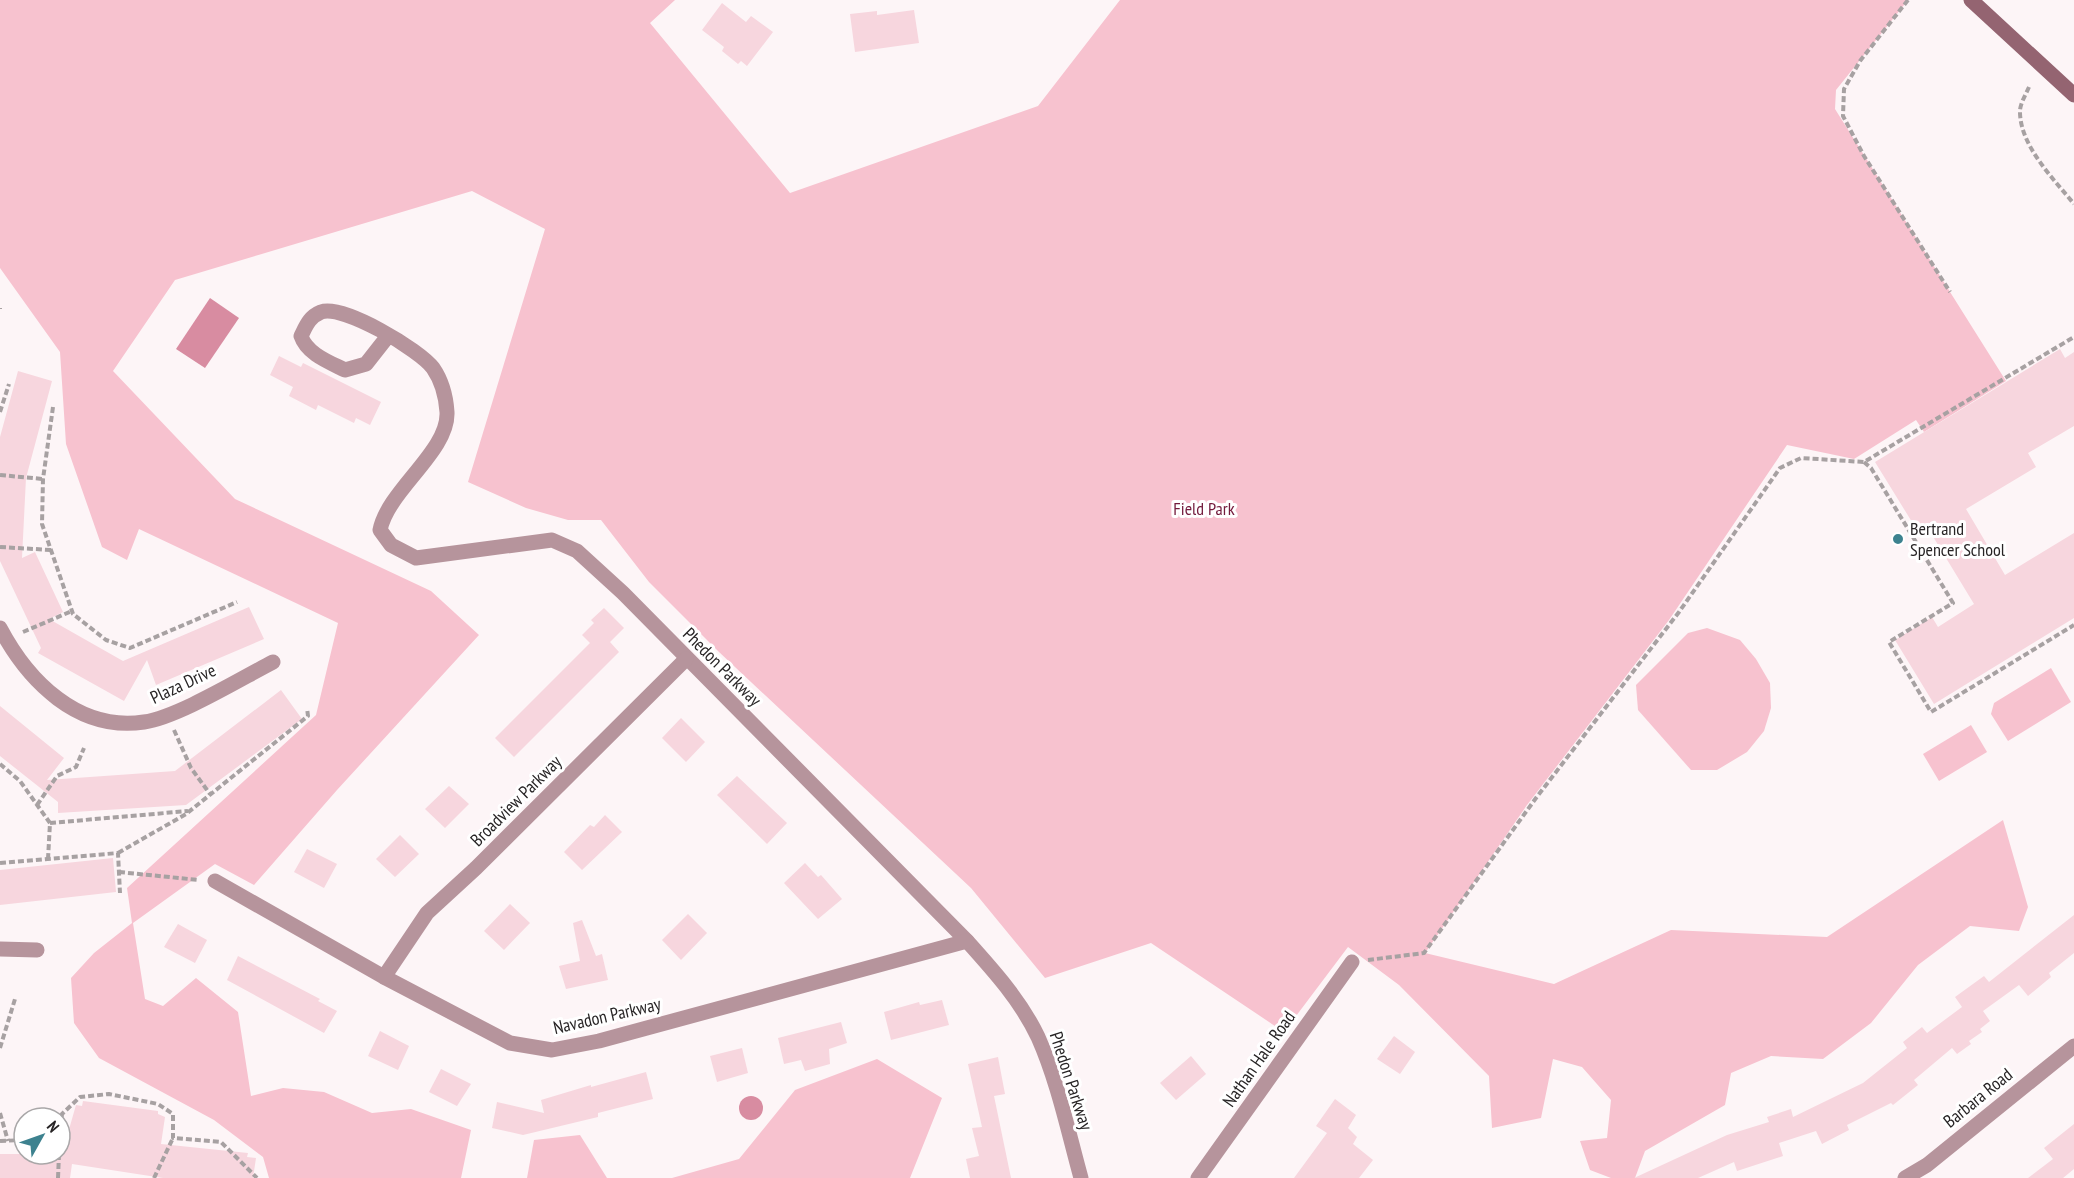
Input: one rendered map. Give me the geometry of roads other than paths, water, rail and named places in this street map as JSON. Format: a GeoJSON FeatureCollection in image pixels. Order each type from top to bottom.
{"type":"FeatureCollection","features":[{"type":"Feature","properties":{"kind":"main road"},"geometry":{"type":"LineString","coordinates":[[1971,0],[2074,95]]}},
{"type":"Feature","properties":{"kind":"street","name":"Phedon Parkway"},"geometry":{"type":"LineString","coordinates":[[388,336],[366,364],[345,370],[322,359],[304,345],[301,336],[309,319],[322,311],[348,314],[388,336],[411,349],[433,368],[443,389],[447,415],[438,442],[383,515],[380,530],[391,545],[416,558],[552,540],[577,551],[623,593],[968,941],[1005,983],[1038,1036],[1058,1090],[1081,1178]]}},
{"type":"Feature","properties":{"kind":"street","name":"Plaza Drive"},"geometry":{"type":"LineString","coordinates":[[3,634],[21,663],[46,691],[88,716],[116,722],[144,722],[168,715],[273,662]]}},
{"type":"Feature","properties":{"kind":"street","name":"Broadview Parkway"},"geometry":{"type":"LineString","coordinates":[[384,977],[427,913],[476,868],[686,659]]}},
{"type":"Feature","properties":{"kind":"street","name":"Navadon Parkway"},"geometry":{"type":"LineString","coordinates":[[215,881],[384,977],[510,1043],[552,1050],[599,1041],[968,941]]}},
{"type":"Feature","properties":{"kind":"street"},"geometry":{"type":"LineString","coordinates":[[0,949],[36,950]]}},
{"type":"Feature","properties":{"kind":"street","name":"Nathan Hale Road"},"geometry":{"type":"LineString","coordinates":[[1198,1178],[1352,962]]}},
{"type":"Feature","properties":{"kind":"street","name":"Barbara Road"},"geometry":{"type":"LineString","coordinates":[[1905,1178],[1927,1165],[2074,1046]]}},
{"type":"Feature","properties":{"kind":"place","name":"Bertrand Spencer School"},"geometry":{"type":"Point","coordinates":[1898,539]}},
{"type":"Feature","properties":{"kind":"park label","name":"Field Park"},"geometry":{"type":"Point","coordinates":[1204,509]}}]}
